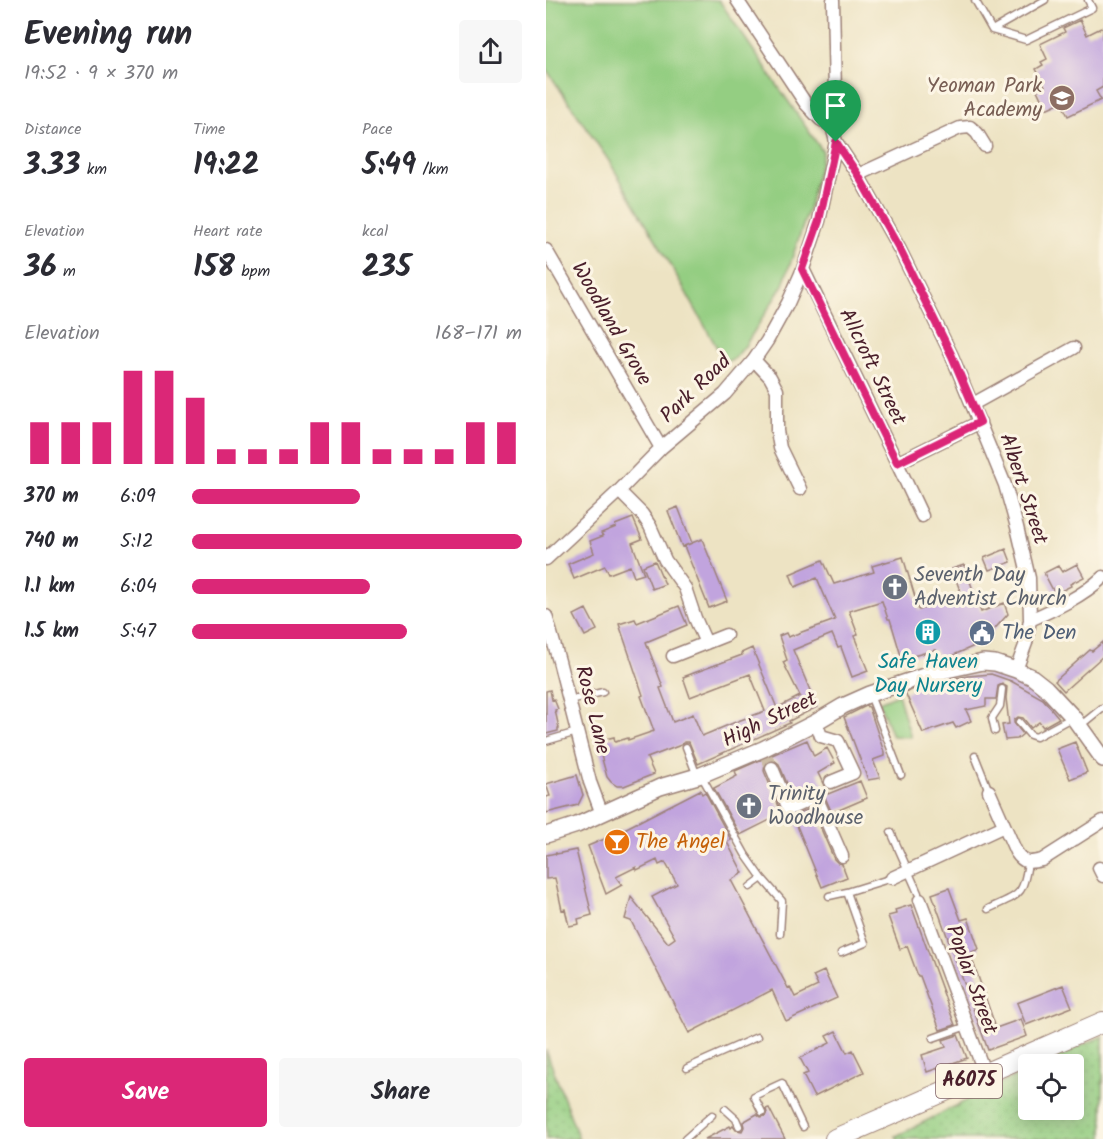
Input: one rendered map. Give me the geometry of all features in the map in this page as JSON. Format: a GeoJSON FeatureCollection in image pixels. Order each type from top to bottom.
{"type":"FeatureCollection","features":[{"type":"Feature","properties":{"kind":"main road","name":"A6075"},"geometry":{"type":"LineString","coordinates":[[836,1139],[1103,1022]]}},
{"type":"Feature","properties":{"kind":"street","name":"Albert Street"},"geometry":{"type":"LineString","coordinates":[[737,0],[806,104],[834,135],[858,175],[900,250],[973,404],[1005,485],[1029,578],[1030,620],[1026,643],[1009,672]]}},
{"type":"Feature","properties":{"kind":"street","name":"Park Road"},"geometry":{"type":"LineString","coordinates":[[546,559],[661,448],[725,394],[754,360],[788,303],[819,221],[834,135],[836,2]]}},
{"type":"Feature","properties":{"kind":"street"},"geometry":{"type":"LineString","coordinates":[[858,175],[960,128],[970,127],[985,146]]}},
{"type":"Feature","properties":{"kind":"street","name":"Woodland Grove"},"geometry":{"type":"LineString","coordinates":[[546,250],[661,448]]}},
{"type":"Feature","properties":{"kind":"street","name":"Allcroft Street"},"geometry":{"type":"LineString","coordinates":[[802,269],[922,516]]}},
{"type":"Feature","properties":{"kind":"street"},"geometry":{"type":"LineString","coordinates":[[973,404],[1074,348]]}},
{"type":"Feature","properties":{"kind":"street"},"geometry":{"type":"LineString","coordinates":[[754,360],[770,377],[777,390],[777,431],[780,448],[800,489]]}},
{"type":"Feature","properties":{"kind":"street"},"geometry":{"type":"LineString","coordinates":[[897,463],[980,422]]}},
{"type":"Feature","properties":{"kind":"street"},"geometry":{"type":"LineString","coordinates":[[619,491],[642,514],[650,526],[664,560],[685,588],[706,643]]}},
{"type":"Feature","properties":{"kind":"street"},"geometry":{"type":"LineString","coordinates":[[1030,620],[1077,596],[1103,577]]}},
{"type":"Feature","properties":{"kind":"street","name":"Rose Lane"},"geometry":{"type":"LineString","coordinates":[[546,616],[591,783],[602,814]]}},
{"type":"Feature","properties":{"kind":"street"},"geometry":{"type":"LineString","coordinates":[[673,656],[726,635]]}},
{"type":"Feature","properties":{"kind":"street","name":"High Street"},"geometry":{"type":"LineString","coordinates":[[546,836],[577,825],[660,787],[764,753],[843,706],[870,694],[933,673],[983,662],[995,663],[1009,672]]}},
{"type":"Feature","properties":{"kind":"street"},"geometry":{"type":"LineString","coordinates":[[1009,672],[1032,677],[1046,688],[1077,721],[1103,759]]}},
{"type":"Feature","properties":{"kind":"street"},"geometry":{"type":"LineString","coordinates":[[816,722],[821,736],[838,741],[853,773],[831,782]]}},
{"type":"Feature","properties":{"kind":"street"},"geometry":{"type":"LineString","coordinates":[[772,768],[789,809],[813,798],[817,799],[842,856]]}},
{"type":"Feature","properties":{"kind":"street"},"geometry":{"type":"LineString","coordinates":[[989,791],[1017,852],[1021,859],[1029,862],[1042,860],[1103,821]]}},
{"type":"Feature","properties":{"kind":"street"},"geometry":{"type":"LineString","coordinates":[[892,878],[1004,826]]}},
{"type":"Feature","properties":{"kind":"street","name":"Poplar Street"},"geometry":{"type":"LineString","coordinates":[[919,897],[985,1074]]}},
{"type":"Feature","properties":{"kind":"lane"},"geometry":{"type":"LineString","coordinates":[[975,0],[992,30],[1026,40],[1092,8],[1088,0]]}},
{"type":"Feature","properties":{"kind":"lane"},"geometry":{"type":"LineString","coordinates":[[992,30],[1045,0]]}},
{"type":"Feature","properties":{"kind":"lane"},"geometry":{"type":"LineString","coordinates":[[995,731],[992,718],[1000,706],[1002,689]]}},
{"type":"Feature","properties":{"kind":"lane"},"geometry":{"type":"LineString","coordinates":[[569,700],[603,692]]}},
{"type":"Feature","properties":{"kind":"lane"},"geometry":{"type":"LineString","coordinates":[[870,694],[901,775]]}},
{"type":"Feature","properties":{"kind":"lane"},"geometry":{"type":"LineString","coordinates":[[1019,722],[1030,735],[1036,737],[1077,721],[1102,708]]}},
{"type":"Feature","properties":{"kind":"lane"},"geometry":{"type":"LineString","coordinates":[[546,741],[578,732]]}},
{"type":"Feature","properties":{"kind":"lane"},"geometry":{"type":"LineString","coordinates":[[686,747],[699,776],[745,854],[782,901],[780,934]]}},
{"type":"Feature","properties":{"kind":"lane"},"geometry":{"type":"LineString","coordinates":[[975,756],[989,791]]}},
{"type":"Feature","properties":{"kind":"lane"},"geometry":{"type":"LineString","coordinates":[[891,832],[919,897]]}},
{"type":"Feature","properties":{"kind":"lane"},"geometry":{"type":"LineString","coordinates":[[988,909],[1019,894],[1026,880],[1029,862]]}},
{"type":"Feature","properties":{"kind":"lane"},"geometry":{"type":"LineString","coordinates":[[750,887],[762,878]]}},
{"type":"Feature","properties":{"kind":"lane"},"geometry":{"type":"LineString","coordinates":[[829,896],[892,878]]}},
{"type":"Feature","properties":{"kind":"lane"},"geometry":{"type":"LineString","coordinates":[[841,953],[865,943],[847,892]]}},
{"type":"Feature","properties":{"kind":"lane"},"geometry":{"type":"LineString","coordinates":[[933,1038],[967,1026]]}},
{"type":"Feature","properties":{"kind":"lane"},"geometry":{"type":"LineString","coordinates":[[687,1068],[757,1037]]}},
{"type":"Feature","properties":{"kind":"lane"},"geometry":{"type":"LineString","coordinates":[[762,1112],[754,1096],[782,1083],[803,1127]]}},
{"type":"Feature","properties":{"kind":"lane"},"geometry":{"type":"LineString","coordinates":[[725,1109],[736,1119],[739,1126]]}},
{"type":"Feature","properties":{"kind":"lane"},"geometry":{"type":"LineString","coordinates":[[685,1139],[712,1115]]}},
{"type":"Feature","properties":{"kind":"green space"},"geometry":{"type":"Polygon","coordinates":[[[546,0],[719,0],[823,152],[810,205],[783,285],[735,358],[725,362],[609,161],[546,69],[546,0]]]}},
{"type":"Feature","properties":{"kind":"green space"},"geometry":{"type":"Polygon","coordinates":[[[898,694],[911,737],[892,736],[879,702],[898,694]]]}},
{"type":"Feature","properties":{"kind":"green space"},"geometry":{"type":"Polygon","coordinates":[[[1103,1036],[1103,1139],[898,1139],[896,1136],[1018,1075],[1018,1120],[1084,1120],[1084,1054],[1062,1054],[1103,1036]]]}},
{"type":"Feature","properties":{"kind":"green space"},"geometry":{"type":"Polygon","coordinates":[[[546,1050],[579,1139],[546,1139],[546,1050]]]}},
{"type":"Feature","properties":{"kind":"building"},"geometry":{"type":"Polygon","coordinates":[[[1080,20],[1087,35],[1103,27],[1103,87],[1096,91],[1101,100],[1068,116],[1061,102],[1046,109],[1037,90],[1045,86],[1036,69],[1043,65],[1041,62],[1047,59],[1040,44],[1065,32],[1063,28],[1080,20]]]}},
{"type":"Feature","properties":{"kind":"building"},"geometry":{"type":"Polygon","coordinates":[[[678,507],[692,543],[682,547],[668,511],[678,507]]]}},
{"type":"Feature","properties":{"kind":"building"},"geometry":{"type":"Polygon","coordinates":[[[633,518],[642,539],[632,543],[644,574],[634,577],[630,566],[609,574],[605,566],[574,579],[568,564],[594,553],[590,541],[603,536],[601,533],[616,527],[615,525],[633,518]]]}},
{"type":"Feature","properties":{"kind":"building"},"geometry":{"type":"Polygon","coordinates":[[[702,539],[727,601],[709,608],[684,546],[702,539]]]}},
{"type":"Feature","properties":{"kind":"building"},"geometry":{"type":"Polygon","coordinates":[[[1006,549],[1011,562],[989,570],[984,558],[1006,549]]]}},
{"type":"Feature","properties":{"kind":"building"},"geometry":{"type":"Polygon","coordinates":[[[903,557],[919,610],[962,596],[952,569],[964,565],[981,612],[1004,603],[1008,614],[990,634],[972,647],[940,661],[935,650],[902,659],[882,601],[849,611],[858,635],[854,636],[868,671],[852,677],[841,647],[838,648],[832,634],[793,650],[817,707],[789,721],[790,723],[698,764],[689,742],[684,742],[647,758],[654,774],[624,786],[617,786],[607,777],[597,741],[614,737],[615,742],[628,738],[628,740],[654,731],[619,624],[635,619],[637,623],[679,606],[687,625],[646,642],[673,722],[693,714],[702,736],[765,711],[750,674],[690,697],[683,677],[742,655],[741,653],[752,648],[777,708],[800,696],[783,662],[787,660],[779,636],[786,633],[788,637],[835,620],[817,578],[795,587],[790,574],[823,560],[834,584],[874,572],[872,566],[903,557]]]}},
{"type":"Feature","properties":{"kind":"building"},"geometry":{"type":"Polygon","coordinates":[[[655,561],[665,584],[652,589],[643,566],[655,561]]]}},
{"type":"Feature","properties":{"kind":"building"},"geometry":{"type":"Polygon","coordinates":[[[1077,564],[1084,577],[1055,594],[1044,573],[1058,566],[1062,572],[1077,564]]]}},
{"type":"Feature","properties":{"kind":"building"},"geometry":{"type":"Polygon","coordinates":[[[586,609],[597,630],[585,636],[574,615],[586,609]]]}},
{"type":"Feature","properties":{"kind":"building"},"geometry":{"type":"Polygon","coordinates":[[[1103,642],[1103,656],[1064,691],[1055,681],[1090,650],[1092,651],[1103,642]]]}},
{"type":"Feature","properties":{"kind":"building"},"geometry":{"type":"Polygon","coordinates":[[[991,674],[1011,681],[1043,699],[1059,718],[1043,727],[1039,722],[1031,728],[1023,718],[1018,717],[1014,723],[1023,734],[1017,739],[1005,740],[1002,725],[1009,724],[1007,687],[1002,684],[998,686],[996,699],[986,699],[986,706],[966,710],[971,721],[956,728],[953,723],[923,733],[905,692],[921,687],[923,692],[952,679],[991,674]]]}},
{"type":"Feature","properties":{"kind":"building"},"geometry":{"type":"Polygon","coordinates":[[[550,690],[552,700],[554,699],[558,709],[555,710],[559,728],[558,731],[546,734],[546,691],[550,690]]]}},
{"type":"Feature","properties":{"kind":"building"},"geometry":{"type":"Polygon","coordinates":[[[866,706],[869,707],[884,752],[884,756],[873,760],[880,778],[868,780],[844,717],[866,706]]]}},
{"type":"Feature","properties":{"kind":"building"},"geometry":{"type":"Polygon","coordinates":[[[807,740],[814,756],[827,748],[835,763],[818,773],[828,794],[860,781],[867,798],[832,813],[824,795],[819,791],[810,790],[793,798],[779,764],[774,760],[769,760],[765,763],[764,771],[782,814],[740,835],[714,788],[737,776],[735,771],[807,740]]]}},
{"type":"Feature","properties":{"kind":"building"},"geometry":{"type":"Polygon","coordinates":[[[1075,742],[1087,772],[1070,779],[1057,749],[1075,742]]]}},
{"type":"Feature","properties":{"kind":"building"},"geometry":{"type":"Polygon","coordinates":[[[577,775],[583,795],[578,805],[546,813],[546,797],[550,796],[546,784],[577,775]]]}},
{"type":"Feature","properties":{"kind":"building"},"geometry":{"type":"Polygon","coordinates":[[[700,790],[702,794],[705,792],[731,840],[727,842],[743,873],[731,880],[788,988],[790,987],[795,997],[818,986],[813,976],[824,971],[837,998],[786,1021],[772,990],[689,1033],[631,921],[625,919],[631,897],[668,943],[675,938],[652,897],[677,884],[665,862],[659,865],[657,860],[616,877],[622,885],[606,894],[588,846],[700,790]]]}},
{"type":"Feature","properties":{"kind":"building"},"geometry":{"type":"Polygon","coordinates":[[[812,808],[834,859],[842,864],[847,877],[822,887],[793,816],[812,808]]]}},
{"type":"Feature","properties":{"kind":"building"},"geometry":{"type":"Polygon","coordinates":[[[576,850],[592,915],[578,919],[579,924],[569,926],[565,909],[562,910],[555,878],[546,879],[546,855],[576,850]]]}},
{"type":"Feature","properties":{"kind":"building"},"geometry":{"type":"Polygon","coordinates":[[[949,888],[961,920],[968,918],[979,949],[972,952],[971,956],[996,1028],[1021,1019],[1027,1036],[988,1050],[932,894],[949,888]]]}},
{"type":"Feature","properties":{"kind":"building"},"geometry":{"type":"Polygon","coordinates":[[[911,905],[955,1025],[940,1030],[907,946],[900,949],[888,916],[896,914],[895,910],[911,905]]]}},
{"type":"Feature","properties":{"kind":"building"},"geometry":{"type":"Polygon","coordinates":[[[1063,985],[1072,1007],[1026,1025],[1017,1003],[1063,985]]]}},
{"type":"Feature","properties":{"kind":"building"},"geometry":{"type":"Polygon","coordinates":[[[836,1031],[847,1053],[853,1050],[864,1072],[814,1097],[803,1075],[808,1073],[800,1058],[830,1043],[826,1036],[836,1031]]]}},
{"type":"Feature","properties":{"kind":"building"},"geometry":{"type":"Polygon","coordinates":[[[958,1035],[967,1058],[927,1072],[922,1055],[946,1047],[943,1040],[958,1035]]]}},
{"type":"Feature","properties":{"kind":"building"},"geometry":{"type":"Polygon","coordinates":[[[769,1108],[785,1139],[705,1139],[730,1126],[742,1131],[743,1122],[757,1114],[761,1117],[765,1116],[766,1109],[769,1108]]]}},
{"type":"Feature","properties":{"kind":"tunnel"},"geometry":{"type":"LineString","coordinates":[[766,756],[772,768]]}},
{"type":"Feature","properties":{"kind":"place","name":"Yeoman Park Academy"},"geometry":{"type":"Point","coordinates":[1062,98]}},
{"type":"Feature","properties":{"kind":"place","name":"Seventh Day Adventist Church"},"geometry":{"type":"Point","coordinates":[895,587]}},
{"type":"Feature","properties":{"kind":"place","name":"Safe Haven Day Nursery"},"geometry":{"type":"Point","coordinates":[928,632]}},
{"type":"Feature","properties":{"kind":"place","name":"The Den"},"geometry":{"type":"Point","coordinates":[982,633]}},
{"type":"Feature","properties":{"kind":"place","name":"Trinity Woodhouse"},"geometry":{"type":"Point","coordinates":[749,806]}},
{"type":"Feature","properties":{"kind":"place","name":"The Angel"},"geometry":{"type":"Point","coordinates":[617,842]}},
{"type":"Feature","properties":{"kind":"route"},"geometry":{"type":"LineString","coordinates":[[836,142],[858,175],[900,250],[952,356],[980,422],[897,463],[802,269],[819,221],[836,142]]}}]}
